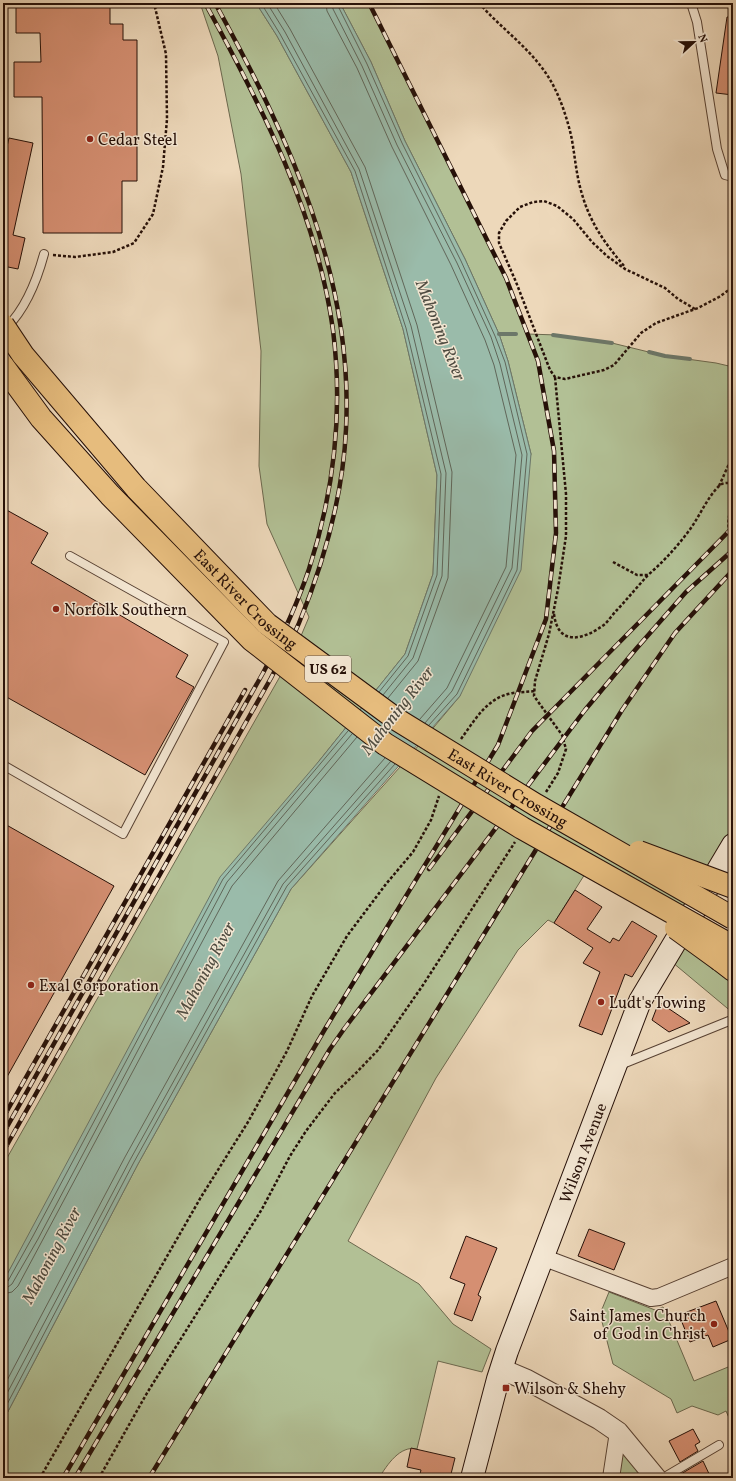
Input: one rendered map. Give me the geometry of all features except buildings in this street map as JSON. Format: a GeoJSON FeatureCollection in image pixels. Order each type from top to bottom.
{"type":"FeatureCollection","features":[{"type":"Feature","properties":{"kind":"highway","name":"East River Crossing"},"geometry":{"type":"LineString","coordinates":[[3,324],[23,355],[136,488],[267,624],[396,719],[573,827],[733,918]]}},
{"type":"Feature","properties":{"kind":"highway","name":"East River Crossing"},"geometry":{"type":"LineString","coordinates":[[3,366],[41,418],[110,495],[252,640],[385,744],[522,828],[594,868],[729,956]]}},
{"type":"Feature","properties":{"kind":"highway"},"geometry":{"type":"LineString","coordinates":[[573,827],[733,887]]}},
{"type":"Feature","properties":{"kind":"main road","name":"Wilson Avenue"},"geometry":{"type":"LineString","coordinates":[[472,1478],[501,1369],[640,1000],[733,845]]}},
{"type":"Feature","properties":{"kind":"street"},"geometry":{"type":"LineString","coordinates":[[3,366],[20,382],[34,400]]}},
{"type":"Feature","properties":{"kind":"street"},"geometry":{"type":"LineString","coordinates":[[542,1257],[651,1298],[659,1297],[733,1266]]}},
{"type":"Feature","properties":{"kind":"street"},"geometry":{"type":"LineString","coordinates":[[501,1369],[527,1380],[598,1419],[618,1432],[656,1478]]}},
{"type":"Feature","properties":{"kind":"street"},"geometry":{"type":"LineString","coordinates":[[612,1478],[618,1432]]}},
{"type":"Feature","properties":{"kind":"lane"},"geometry":{"type":"LineString","coordinates":[[691,3],[697,22],[717,149],[725,175],[733,177]]}},
{"type":"Feature","properties":{"kind":"lane"},"geometry":{"type":"LineString","coordinates":[[3,331],[14,318],[36,280],[44,254]]}},
{"type":"Feature","properties":{"kind":"lane"},"geometry":{"type":"LineString","coordinates":[[3,766],[124,834],[224,642],[70,556]]}},
{"type":"Feature","properties":{"kind":"lane"},"geometry":{"type":"LineString","coordinates":[[614,1067],[729,1021]]}},
{"type":"Feature","properties":{"kind":"lane"},"geometry":{"type":"LineString","coordinates":[[663,1478],[719,1445]]}},
{"type":"Feature","properties":{"kind":"path"},"geometry":{"type":"LineString","coordinates":[[44,254],[75,258],[113,252],[134,243],[153,214],[163,167],[167,119],[166,54],[154,3]]}},
{"type":"Feature","properties":{"kind":"path"},"geometry":{"type":"LineString","coordinates":[[479,3],[534,57],[555,88],[571,135],[576,169],[587,210],[601,238],[627,270]]}},
{"type":"Feature","properties":{"kind":"path"},"geometry":{"type":"LineString","coordinates":[[542,798],[558,773],[566,749],[562,735],[534,696],[535,681],[554,611],[566,536],[566,494],[555,377],[550,370],[516,282],[499,243],[499,233],[506,221],[520,207],[533,202],[544,201],[557,206],[573,218],[592,242],[607,256],[627,270],[666,288],[678,299],[695,309]]}},
{"type":"Feature","properties":{"kind":"path"},"geometry":{"type":"LineString","coordinates":[[555,377],[565,379],[604,370],[614,364],[641,333],[656,323],[695,309],[719,297],[733,287]]}},
{"type":"Feature","properties":{"kind":"path"},"geometry":{"type":"LineString","coordinates":[[554,611],[555,622],[559,631],[566,636],[575,638],[587,634],[605,624],[648,575],[666,559],[689,531],[719,486],[733,455]]}},
{"type":"Feature","properties":{"kind":"path"},"geometry":{"type":"LineString","coordinates":[[731,460],[733,470]]}},
{"type":"Feature","properties":{"kind":"path"},"geometry":{"type":"LineString","coordinates":[[719,486],[725,482],[733,483]]}},
{"type":"Feature","properties":{"kind":"path"},"geometry":{"type":"LineString","coordinates":[[733,500],[728,517],[728,532],[733,541]]}},
{"type":"Feature","properties":{"kind":"path"},"geometry":{"type":"LineString","coordinates":[[613,562],[637,575],[648,575]]}},
{"type":"Feature","properties":{"kind":"path"},"geometry":{"type":"LineString","coordinates":[[458,745],[478,714],[494,700],[512,693],[535,691]]}},
{"type":"Feature","properties":{"kind":"path"},"geometry":{"type":"LineString","coordinates":[[40,1478],[197,1204],[248,1122],[287,1051],[312,996],[347,936],[386,884],[413,852],[431,820],[440,793]]}},
{"type":"Feature","properties":{"kind":"path"},"geometry":{"type":"LineString","coordinates":[[99,1478],[147,1393],[262,1209],[294,1149],[336,1093],[378,1050],[423,985],[518,836]]}},
{"type":"Feature","properties":{"kind":"shaded area"},"geometry":{"type":"Polygon","coordinates":[[[200,3],[256,3],[277,36],[351,172],[403,329],[437,475],[433,574],[405,654],[319,761],[30,1234],[3,1282],[3,1165],[295,650],[309,617],[267,524],[259,466],[261,351],[241,174],[218,56],[200,3]]]}},
{"type":"Feature","properties":{"kind":"shaded area"},"geometry":{"type":"Polygon","coordinates":[[[340,3],[369,3],[506,278],[528,334],[557,335],[612,343],[665,356],[716,363],[733,367],[733,887],[712,879],[687,921],[733,970],[733,1013],[666,957],[683,934],[590,866],[554,923],[548,920],[518,950],[436,1078],[348,1241],[419,1284],[453,1324],[491,1349],[482,1372],[438,1361],[417,1449],[405,1450],[400,1453],[390,1462],[379,1478],[3,1478],[3,1421],[138,1164],[291,889],[408,758],[460,696],[531,454],[508,361],[499,334],[465,259],[405,141],[371,62],[340,3]]]}},
{"type":"Feature","properties":{"kind":"shaded area"},"geometry":{"type":"Polygon","coordinates":[[[609,1292],[655,1310],[663,1307],[694,1381],[733,1365],[733,1427],[726,1411],[718,1415],[692,1406],[677,1413],[671,1399],[613,1364],[600,1314],[609,1292]]]}},
{"type":"Feature","properties":{"kind":"shaded area"},"geometry":{"type":"Polygon","coordinates":[[[618,1432],[656,1478],[611,1478],[618,1432]]]}},
{"type":"Feature","properties":{"kind":"water","name":"Mahoning River"},"geometry":{"type":"Polygon","coordinates":[[[256,3],[340,3],[371,62],[405,141],[465,259],[499,334],[508,361],[531,454],[521,570],[460,696],[291,889],[138,1164],[3,1421],[3,1282],[220,877],[319,761],[405,654],[433,574],[437,475],[403,329],[351,172],[277,36],[256,3]]]}},
{"type":"Feature","properties":{"kind":"waterway"},"geometry":{"type":"LineString","coordinates":[[499,334],[516,334]]}},
{"type":"Feature","properties":{"kind":"waterway"},"geometry":{"type":"LineString","coordinates":[[553,335],[612,343]]}},
{"type":"Feature","properties":{"kind":"waterway"},"geometry":{"type":"LineString","coordinates":[[649,352],[665,356],[690,359]]}},
{"type":"Feature","properties":{"kind":"railway"},"geometry":{"type":"LineString","coordinates":[[3,1134],[263,673],[294,609],[309,569],[325,510],[334,451],[337,390],[333,330],[325,287],[314,244],[284,161],[266,120],[205,3]]}},
{"type":"Feature","properties":{"kind":"railway"},"geometry":{"type":"LineString","coordinates":[[3,1152],[289,644],[308,600],[324,552],[331,528],[341,479],[346,429],[346,372],[339,316],[327,261],[310,207],[290,155],[267,103],[215,3]]}},
{"type":"Feature","properties":{"kind":"railway"},"geometry":{"type":"LineString","coordinates":[[63,1478],[325,1029],[498,745],[546,619],[556,533],[554,451],[538,361],[506,278],[369,3]]}},
{"type":"Feature","properties":{"kind":"railway"},"geometry":{"type":"LineString","coordinates":[[429,869],[532,731],[733,527]]}},
{"type":"Feature","properties":{"kind":"railway"},"geometry":{"type":"LineString","coordinates":[[75,1478],[330,1049],[344,1029],[585,710],[686,592],[733,550]]}},
{"type":"Feature","properties":{"kind":"railway"},"geometry":{"type":"LineString","coordinates":[[149,1478],[622,710],[675,633],[733,570]]}},
{"type":"Feature","properties":{"kind":"railway"},"geometry":{"type":"LineString","coordinates":[[3,1118],[245,690]]}},
{"type":"Feature","properties":{"kind":"place","name":"Cedar Steel"},"geometry":{"type":"Point","coordinates":[90,139]}},
{"type":"Feature","properties":{"kind":"place","name":"Norfolk Southern"},"geometry":{"type":"Point","coordinates":[56,609]}},
{"type":"Feature","properties":{"kind":"place","name":"Exal Corporation"},"geometry":{"type":"Point","coordinates":[31,985]}},
{"type":"Feature","properties":{"kind":"place","name":"Ludt's Towing"},"geometry":{"type":"Point","coordinates":[601,1002]}},
{"type":"Feature","properties":{"kind":"place","name":"Saint James Church of God in Christ"},"geometry":{"type":"Point","coordinates":[714,1324]}},
{"type":"Feature","properties":{"kind":"place","name":"Wilson & Shehy"},"geometry":{"type":"Point","coordinates":[506,1388]}}]}
